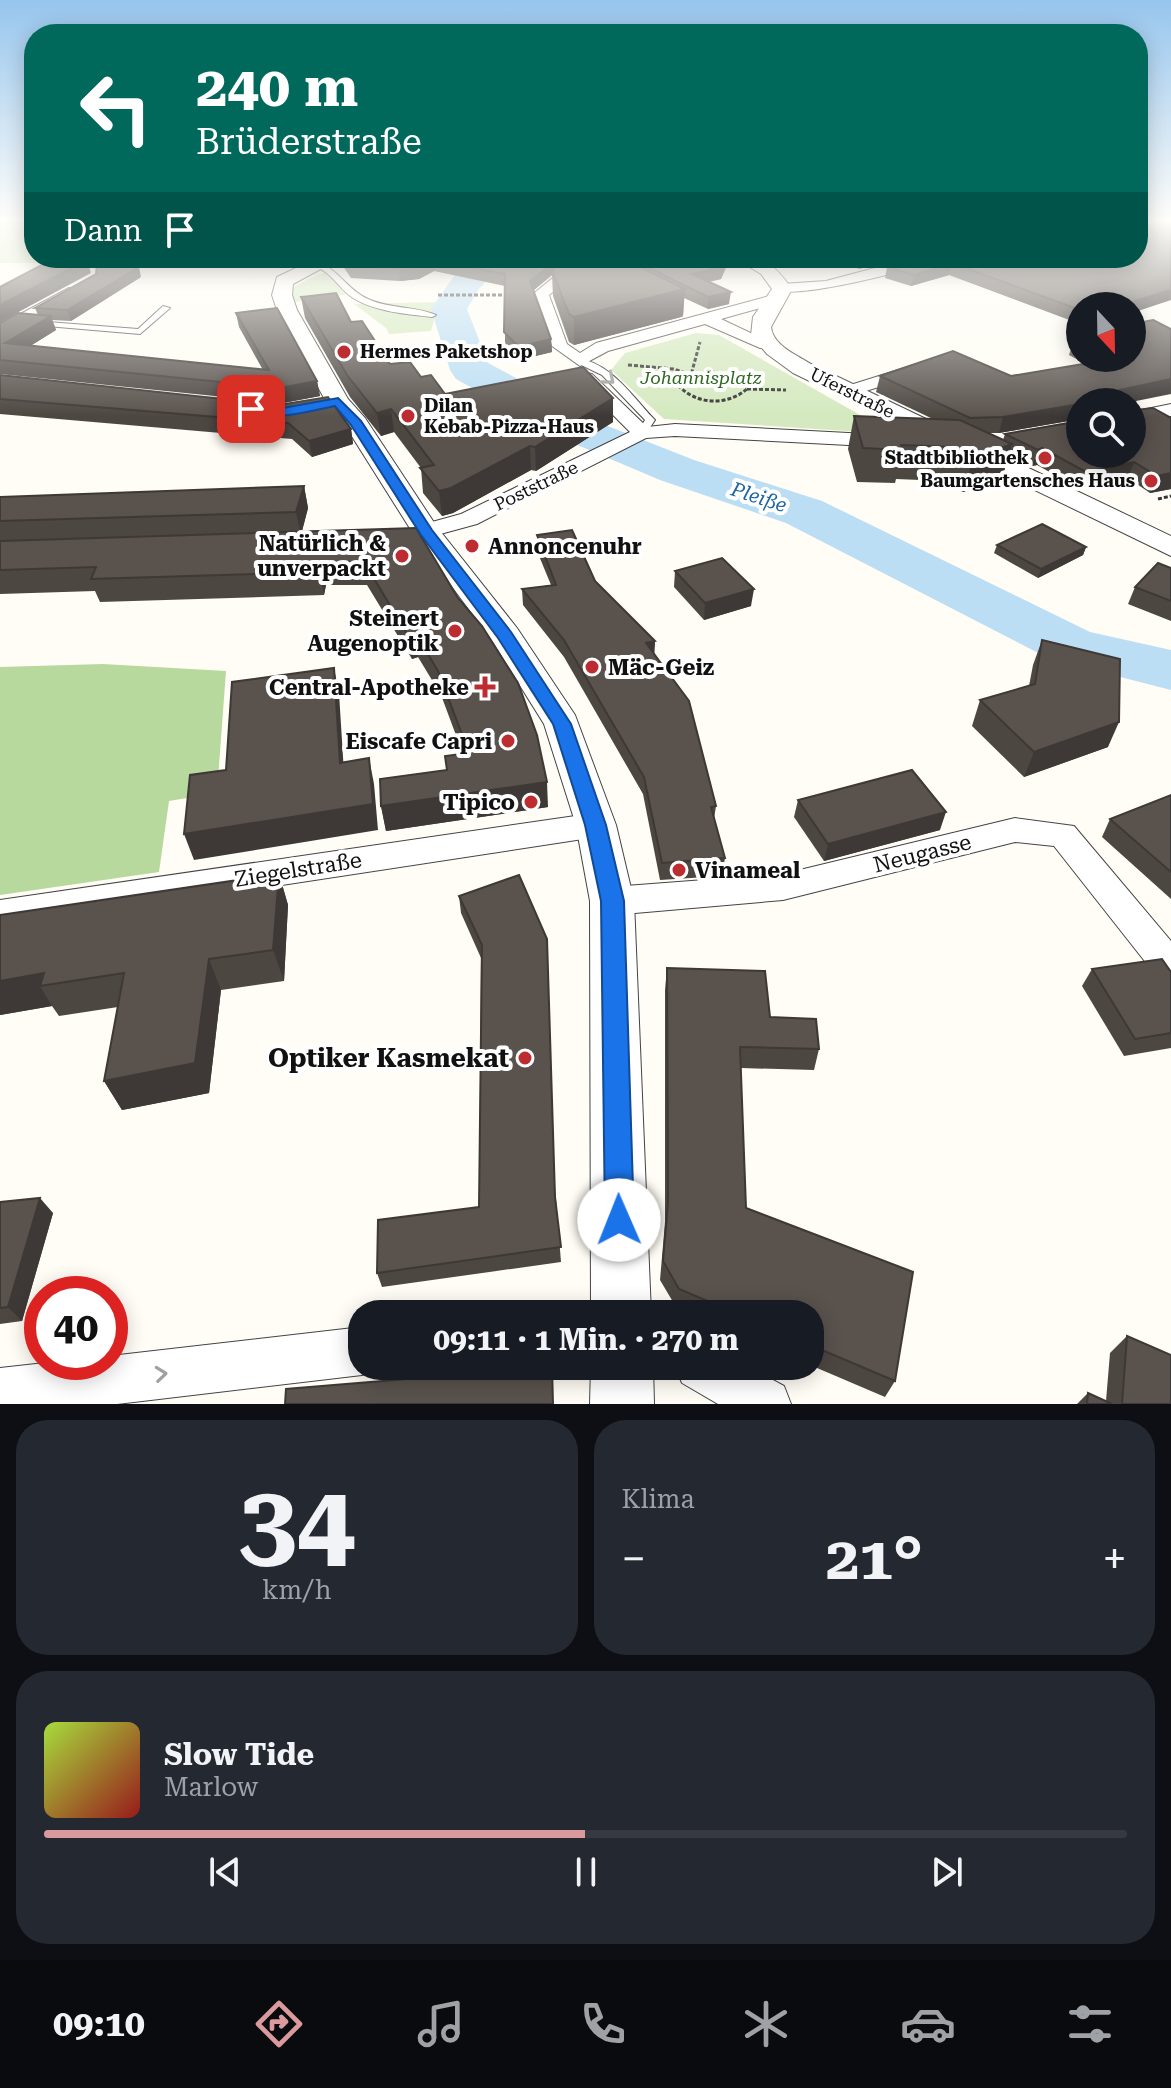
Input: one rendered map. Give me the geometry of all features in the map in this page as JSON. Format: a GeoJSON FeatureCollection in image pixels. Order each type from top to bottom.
{"type":"FeatureCollection","features":[{"type":"Feature","properties":{"kind":"street"},"geometry":{"type":"LineString","coordinates":[[0,332],[81,286]]}},
{"type":"Feature","properties":{"kind":"street"},"geometry":{"type":"LineString","coordinates":[[283,286],[282,295],[331,403],[356,423],[426,532],[505,635],[562,724],[596,825],[612,901],[621,1300]]}},
{"type":"Feature","properties":{"kind":"street"},"geometry":{"type":"LineString","coordinates":[[552,286],[541,294],[560,346],[580,361],[583,375],[638,435],[675,430],[954,444],[999,442]]}},
{"type":"Feature","properties":{"kind":"street"},"geometry":{"type":"LineString","coordinates":[[774,286],[778,295]]}},
{"type":"Feature","properties":{"kind":"street"},"geometry":{"type":"LineString","coordinates":[[580,361],[602,347],[707,319],[778,295],[824,286]]}},
{"type":"Feature","properties":{"kind":"street"},"geometry":{"type":"LineString","coordinates":[[766,344],[759,333],[760,321],[778,295]]}},
{"type":"Feature","properties":{"kind":"street"},"geometry":{"type":"LineString","coordinates":[[680,305],[766,344]]}},
{"type":"Feature","properties":{"kind":"street","name":"Uferstraße"},"geometry":{"type":"LineString","coordinates":[[766,344],[801,368],[1171,547]]}},
{"type":"Feature","properties":{"kind":"street"},"geometry":{"type":"LineString","coordinates":[[850,391],[929,365]]}},
{"type":"Feature","properties":{"kind":"street"},"geometry":{"type":"LineString","coordinates":[[1146,415],[1171,410]]}},
{"type":"Feature","properties":{"kind":"street","name":"Poststraße"},"geometry":{"type":"LineString","coordinates":[[381,542],[469,519],[638,435]]}},
{"type":"Feature","properties":{"kind":"street","name":"Ziegelstraße"},"geometry":{"type":"LineString","coordinates":[[0,914],[596,825]]}},
{"type":"Feature","properties":{"kind":"street","name":"Neugasse"},"geometry":{"type":"LineString","coordinates":[[612,901],[783,887],[1015,830],[1063,835],[1171,967]]}},
{"type":"Feature","properties":{"kind":"street"},"geometry":{"type":"LineString","coordinates":[[0,1393],[348,1353]]}},
{"type":"Feature","properties":{"kind":"street"},"geometry":{"type":"LineString","coordinates":[[622,1380],[622,1404]]}},
{"type":"Feature","properties":{"kind":"street"},"geometry":{"type":"LineString","coordinates":[[724,1380],[766,1404]]}},
{"type":"Feature","properties":{"kind":"lane"},"geometry":{"type":"LineString","coordinates":[[343,286],[360,298],[386,307],[432,315]]}},
{"type":"Feature","properties":{"kind":"lane"},"geometry":{"type":"LineString","coordinates":[[18,322],[140,332],[166,308]]}},
{"type":"Feature","properties":{"kind":"path"},"geometry":{"type":"LineString","coordinates":[[434,295],[541,294]]}},
{"type":"Feature","properties":{"kind":"path"},"geometry":{"type":"LineString","coordinates":[[580,361],[674,369],[691,375],[712,372],[733,376],[746,384],[747,389],[728,400],[696,398],[679,386],[684,378],[691,375]]}},
{"type":"Feature","properties":{"kind":"path"},"geometry":{"type":"LineString","coordinates":[[1158,499],[1171,496]]}},
{"type":"Feature","properties":{"kind":"green space"},"geometry":{"type":"Polygon","coordinates":[[[342,286],[349,294],[296,302],[291,293],[294,287],[342,286]]]}},
{"type":"Feature","properties":{"kind":"green space"},"geometry":{"type":"Polygon","coordinates":[[[439,302],[431,331],[389,334],[386,328],[354,304],[439,302]]]}},
{"type":"Feature","properties":{"kind":"green space","name":"Johannisplatz"},"geometry":{"type":"Polygon","coordinates":[[[696,333],[719,335],[876,424],[863,432],[664,419],[611,370],[625,353],[696,333]]]}},
{"type":"Feature","properties":{"kind":"green space"},"geometry":{"type":"Polygon","coordinates":[[[103,664],[226,671],[217,793],[169,801],[159,872],[0,895],[0,667],[103,664]]]}},
{"type":"Feature","properties":{"kind":"building"},"geometry":{"type":"Polygon","coordinates":[[[3,286],[38,286],[0,305],[0,287],[3,286]]]}},
{"type":"Feature","properties":{"kind":"building"},"geometry":{"type":"Polygon","coordinates":[[[75,286],[108,286],[67,310],[35,308],[75,286]]]}},
{"type":"Feature","properties":{"kind":"building"},"geometry":{"type":"Polygon","coordinates":[[[505,286],[532,286],[551,339],[519,347],[504,332],[505,286]]]}},
{"type":"Feature","properties":{"kind":"building"},"geometry":{"type":"Polygon","coordinates":[[[558,286],[678,286],[685,289],[574,317],[569,314],[558,286]]]}},
{"type":"Feature","properties":{"kind":"building"},"geometry":{"type":"Polygon","coordinates":[[[685,286],[717,286],[731,292],[708,297],[685,286]]]}},
{"type":"Feature","properties":{"kind":"building"},"geometry":{"type":"Polygon","coordinates":[[[1013,286],[1171,286],[1171,290],[1146,298],[1146,292],[1066,292],[1066,305],[1013,286]]]}},
{"type":"Feature","properties":{"kind":"building"},"geometry":{"type":"Polygon","coordinates":[[[336,293],[351,322],[362,321],[390,364],[410,362],[421,377],[431,375],[445,394],[583,367],[613,398],[535,447],[530,446],[451,488],[439,491],[420,468],[434,465],[391,409],[377,413],[347,375],[301,297],[336,293]]]}},
{"type":"Feature","properties":{"kind":"building"},"geometry":{"type":"Polygon","coordinates":[[[277,308],[317,381],[280,388],[0,360],[0,323],[18,313],[51,316],[5,343],[269,370],[236,313],[277,308]]]}},
{"type":"Feature","properties":{"kind":"building"},"geometry":{"type":"Polygon","coordinates":[[[1153,320],[1171,329],[1171,379],[1129,388],[1066,388],[1066,406],[1003,417],[970,418],[880,376],[953,351],[1011,376],[1066,367],[1066,372],[1146,372],[1146,321],[1153,320]]]}},
{"type":"Feature","properties":{"kind":"building"},"geometry":{"type":"Polygon","coordinates":[[[0,375],[279,405],[328,397],[351,429],[309,441],[288,423],[0,399],[0,375]]]}},
{"type":"Feature","properties":{"kind":"building"},"geometry":{"type":"Polygon","coordinates":[[[1153,408],[1171,418],[1171,473],[1157,476],[1144,468],[1146,409],[1153,408]]]}},
{"type":"Feature","properties":{"kind":"building"},"geometry":{"type":"Polygon","coordinates":[[[854,416],[960,420],[1012,444],[973,458],[953,447],[901,445],[902,450],[863,448],[854,416]]]}},
{"type":"Feature","properties":{"kind":"building"},"geometry":{"type":"Polygon","coordinates":[[[1066,423],[1066,461],[1042,448],[1038,450],[1005,434],[1066,423]]]}},
{"type":"Feature","properties":{"kind":"building"},"geometry":{"type":"Polygon","coordinates":[[[1079,468],[1105,468],[1086,472],[1079,468]]]}},
{"type":"Feature","properties":{"kind":"building"},"geometry":{"type":"Polygon","coordinates":[[[304,486],[296,512],[0,521],[0,497],[304,486]]]}},
{"type":"Feature","properties":{"kind":"building"},"geometry":{"type":"Polygon","coordinates":[[[1042,524],[1086,547],[1041,569],[997,545],[1042,524]]]}},
{"type":"Feature","properties":{"kind":"building"},"geometry":{"type":"Polygon","coordinates":[[[416,528],[458,598],[482,626],[518,683],[537,735],[547,782],[381,806],[380,779],[447,770],[445,756],[469,753],[438,671],[415,633],[408,635],[364,562],[322,562],[320,572],[91,579],[96,567],[0,570],[0,541],[416,528]]]}},
{"type":"Feature","properties":{"kind":"building"},"geometry":{"type":"Polygon","coordinates":[[[572,530],[595,581],[655,641],[646,643],[689,701],[716,806],[711,807],[725,858],[662,863],[644,777],[564,640],[522,589],[556,585],[537,535],[572,530]]]}},
{"type":"Feature","properties":{"kind":"building"},"geometry":{"type":"Polygon","coordinates":[[[722,558],[754,589],[705,603],[675,571],[722,558]]]}},
{"type":"Feature","properties":{"kind":"building"},"geometry":{"type":"Polygon","coordinates":[[[1158,563],[1171,568],[1171,601],[1135,587],[1158,563]]]}},
{"type":"Feature","properties":{"kind":"building"},"geometry":{"type":"Polygon","coordinates":[[[1042,640],[1120,659],[1119,722],[1034,752],[980,700],[1035,684],[1042,640]]]}},
{"type":"Feature","properties":{"kind":"building"},"geometry":{"type":"Polygon","coordinates":[[[334,668],[340,763],[369,758],[373,804],[184,834],[190,775],[226,770],[232,682],[334,668]]]}},
{"type":"Feature","properties":{"kind":"building"},"geometry":{"type":"Polygon","coordinates":[[[912,770],[946,812],[828,844],[798,800],[912,770]]]}},
{"type":"Feature","properties":{"kind":"building"},"geometry":{"type":"Polygon","coordinates":[[[1171,795],[1171,872],[1110,819],[1171,795]]]}},
{"type":"Feature","properties":{"kind":"building"},"geometry":{"type":"Polygon","coordinates":[[[279,874],[273,950],[209,959],[195,1063],[104,1081],[124,973],[40,986],[44,973],[0,981],[0,915],[279,874]]]}},
{"type":"Feature","properties":{"kind":"building"},"geometry":{"type":"Polygon","coordinates":[[[519,875],[547,939],[555,1197],[561,1247],[377,1273],[378,1220],[479,1207],[482,945],[459,896],[519,875]]]}},
{"type":"Feature","properties":{"kind":"building"},"geometry":{"type":"Polygon","coordinates":[[[1162,959],[1171,972],[1171,1033],[1135,1039],[1092,969],[1162,959]]]}},
{"type":"Feature","properties":{"kind":"building"},"geometry":{"type":"Polygon","coordinates":[[[667,968],[765,971],[770,1017],[816,1019],[819,1049],[740,1047],[746,1208],[913,1272],[895,1381],[824,1351],[824,1300],[705,1300],[679,1289],[663,1261],[668,1202],[667,968]]]}},
{"type":"Feature","properties":{"kind":"building"},"geometry":{"type":"Polygon","coordinates":[[[40,1198],[8,1307],[0,1308],[0,1202],[40,1198]]]}},
{"type":"Feature","properties":{"kind":"building"},"geometry":{"type":"Polygon","coordinates":[[[1127,1336],[1171,1355],[1171,1404],[1122,1404],[1127,1336]]]}},
{"type":"Feature","properties":{"kind":"building"},"geometry":{"type":"Polygon","coordinates":[[[395,1380],[552,1380],[553,1404],[285,1404],[286,1389],[395,1380]]]}},
{"type":"Feature","properties":{"kind":"building"},"geometry":{"type":"Polygon","coordinates":[[[1088,1393],[1112,1404],[1087,1404],[1088,1393]]]}},
{"type":"Feature","properties":{"kind":"waterway","name":"Pleiße"},"geometry":{"type":"LineString","coordinates":[[464,286],[449,309],[470,370],[584,432],[677,470],[804,512],[1071,646],[1171,670]]}},
{"type":"Feature","properties":{"kind":"place","name":"Hermes Paketshop"},"geometry":{"type":"Point","coordinates":[344,352]}},
{"type":"Feature","properties":{"kind":"place","name":"Dilan Kebab-Pizza-Haus"},"geometry":{"type":"Point","coordinates":[408,416]}},
{"type":"Feature","properties":{"kind":"place","name":"Stadtbibliothek"},"geometry":{"type":"Point","coordinates":[1045,458]}},
{"type":"Feature","properties":{"kind":"place","name":"Baumgartensches Haus"},"geometry":{"type":"Point","coordinates":[1151,481]}},
{"type":"Feature","properties":{"kind":"place","name":"Annoncenuhr"},"geometry":{"type":"Point","coordinates":[472,546]}},
{"type":"Feature","properties":{"kind":"place","name":"Natürlich & unverpackt"},"geometry":{"type":"Point","coordinates":[402,556]}},
{"type":"Feature","properties":{"kind":"place","name":"Steinert Augenoptik"},"geometry":{"type":"Point","coordinates":[455,631]}},
{"type":"Feature","properties":{"kind":"place","name":"Mäc-Geiz"},"geometry":{"type":"Point","coordinates":[592,667]}},
{"type":"Feature","properties":{"kind":"place","name":"Central-Apotheke"},"geometry":{"type":"Point","coordinates":[485,687]}},
{"type":"Feature","properties":{"kind":"place","name":"Eiscafe Capri"},"geometry":{"type":"Point","coordinates":[508,741]}},
{"type":"Feature","properties":{"kind":"place","name":"Tipico"},"geometry":{"type":"Point","coordinates":[531,802]}},
{"type":"Feature","properties":{"kind":"place","name":"Vinameal"},"geometry":{"type":"Point","coordinates":[679,870]}},
{"type":"Feature","properties":{"kind":"place","name":"Optiker Kasmekat"},"geometry":{"type":"Point","coordinates":[525,1058]}},
{"type":"Feature","properties":{"kind":"route"},"geometry":{"type":"LineString","coordinates":[[251,409],[283,412],[338,402],[356,423],[426,532],[505,635],[562,724],[596,825],[612,901],[619,1220]]}}]}
